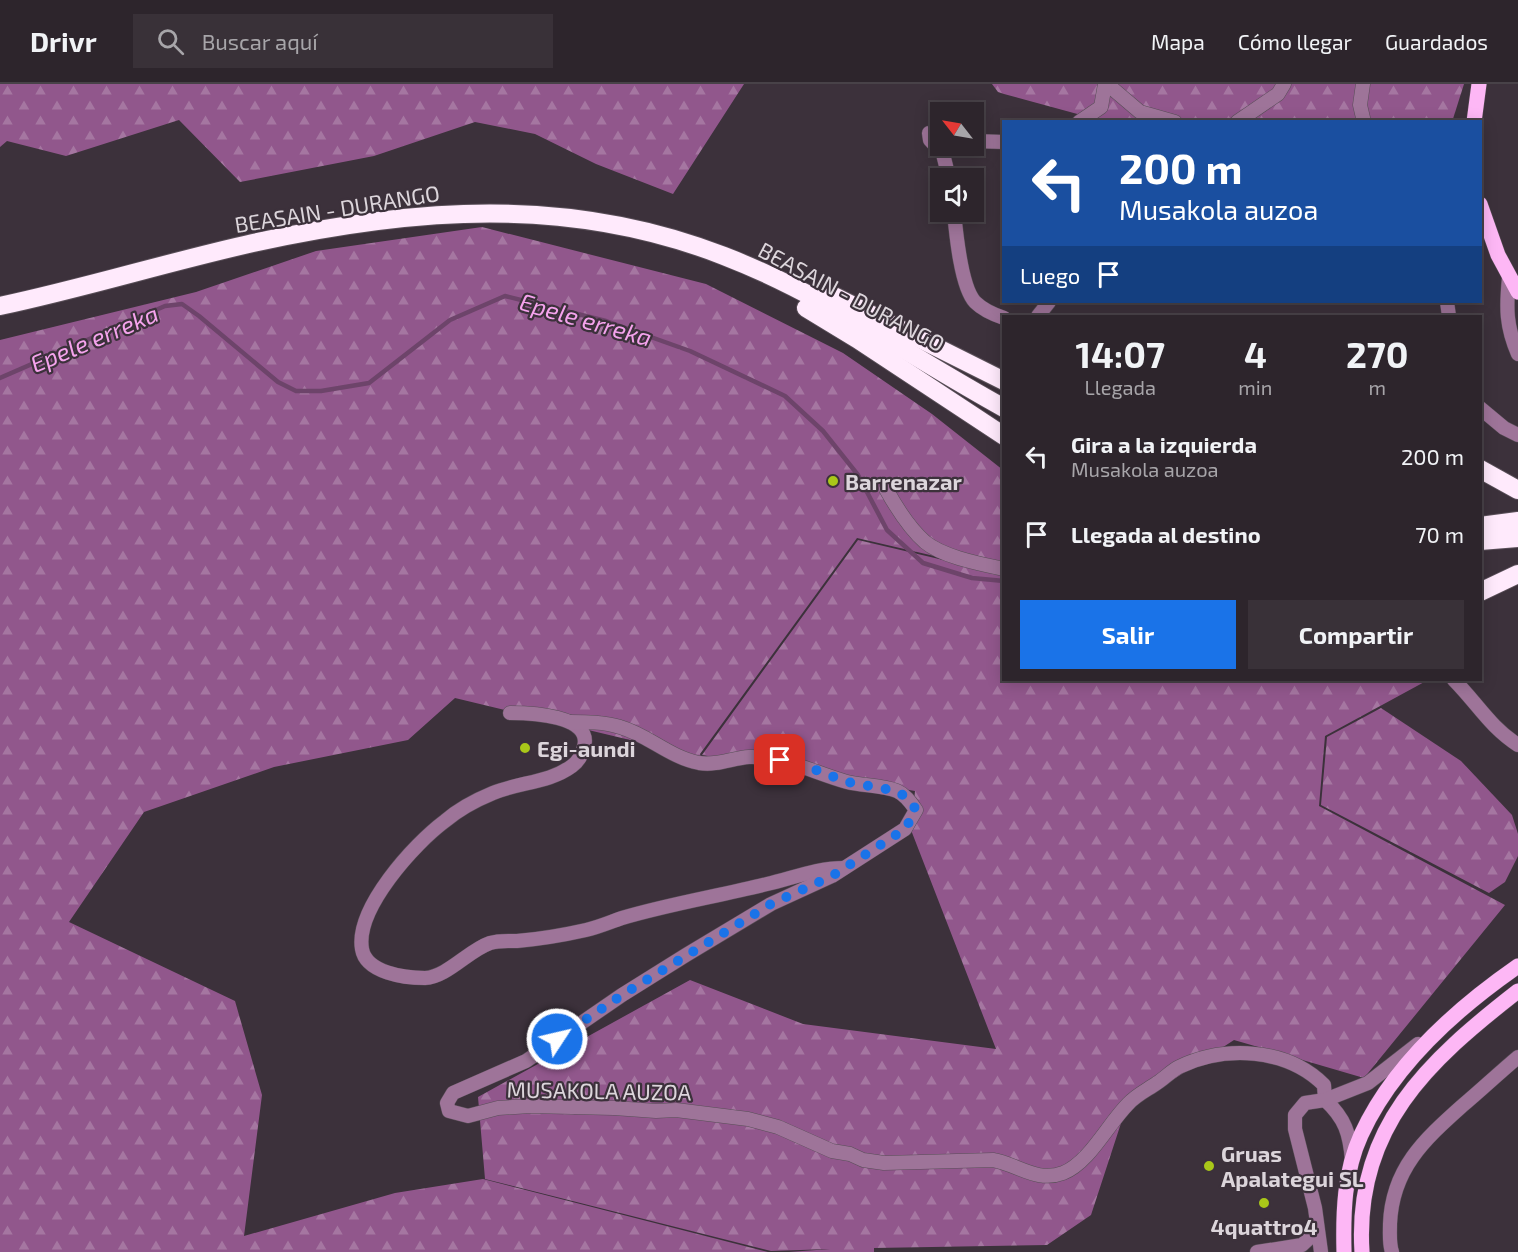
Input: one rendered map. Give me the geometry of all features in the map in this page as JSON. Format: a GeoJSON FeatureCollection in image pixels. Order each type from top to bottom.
{"type":"FeatureCollection","features":[{"type":"Feature","properties":{"kind":"highway","name":"BEASAIN - DURANGO"},"geometry":{"type":"LineString","coordinates":[[0,306],[254,243],[341,227],[431,216],[522,213],[590,220],[657,234],[724,256],[819,301],[1002,407]]}},
{"type":"Feature","properties":{"kind":"highway"},"geometry":{"type":"LineString","coordinates":[[724,256],[795,276],[1002,380]]}},
{"type":"Feature","properties":{"kind":"highway"},"geometry":{"type":"LineString","coordinates":[[724,256],[769,288],[857,339],[1002,435]]}},
{"type":"Feature","properties":{"kind":"highway"},"geometry":{"type":"LineString","coordinates":[[1484,470],[1518,474]]}},
{"type":"Feature","properties":{"kind":"highway"},"geometry":{"type":"LineString","coordinates":[[1484,470],[1518,490]]}},
{"type":"Feature","properties":{"kind":"highway"},"geometry":{"type":"LineString","coordinates":[[1487,533],[1518,521]]}},
{"type":"Feature","properties":{"kind":"highway"},"geometry":{"type":"LineString","coordinates":[[1487,533],[1518,538]]}},
{"type":"Feature","properties":{"kind":"highway"},"geometry":{"type":"LineString","coordinates":[[1482,591],[1518,574]]}},
{"type":"Feature","properties":{"kind":"main road"},"geometry":{"type":"LineString","coordinates":[[1474,120],[1479,84]]}},
{"type":"Feature","properties":{"kind":"main road"},"geometry":{"type":"LineString","coordinates":[[1482,210],[1509,278],[1518,292]]}},
{"type":"Feature","properties":{"kind":"main road"},"geometry":{"type":"LineString","coordinates":[[1344,1252],[1343,1215],[1352,1162],[1360,1137],[1378,1104],[1402,1071],[1440,1030],[1488,988],[1518,966]]}},
{"type":"Feature","properties":{"kind":"main road"},"geometry":{"type":"LineString","coordinates":[[1362,1252],[1361,1217],[1366,1180],[1377,1145],[1395,1112],[1416,1083],[1440,1058],[1518,991]]}},
{"type":"Feature","properties":{"kind":"street"},"geometry":{"type":"LineString","coordinates":[[1082,120],[1101,107],[1106,84],[1140,112],[1168,120]]}},
{"type":"Feature","properties":{"kind":"street"},"geometry":{"type":"LineString","coordinates":[[1240,120],[1278,94],[1284,84]]}},
{"type":"Feature","properties":{"kind":"street"},"geometry":{"type":"LineString","coordinates":[[1363,84],[1360,105],[1364,120]]}},
{"type":"Feature","properties":{"kind":"street"},"geometry":{"type":"LineString","coordinates":[[984,141],[1002,142]]}},
{"type":"Feature","properties":{"kind":"street"},"geometry":{"type":"LineString","coordinates":[[956,222],[964,278],[974,301],[1002,317]]}},
{"type":"Feature","properties":{"kind":"street"},"geometry":{"type":"LineString","coordinates":[[1509,278],[1506,309],[1512,340],[1518,354]]}},
{"type":"Feature","properties":{"kind":"street"},"geometry":{"type":"LineString","coordinates":[[1039,315],[1048,303]]}},
{"type":"Feature","properties":{"kind":"street"},"geometry":{"type":"LineString","coordinates":[[1482,410],[1504,428],[1518,435]]}},
{"type":"Feature","properties":{"kind":"street"},"geometry":{"type":"LineString","coordinates":[[886,489],[906,520],[926,543],[943,552],[1002,568]]}},
{"type":"Feature","properties":{"kind":"street"},"geometry":{"type":"LineString","coordinates":[[1455,681],[1473,699],[1492,725],[1518,746]]}},
{"type":"Feature","properties":{"kind":"street","name":"MUSAKOLA AUZOA"},"geometry":{"type":"LineString","coordinates":[[510,713],[622,727],[680,758],[702,764],[749,757],[780,760],[811,768],[847,782],[897,791],[910,800],[916,810],[905,829],[832,876],[771,904],[678,960],[622,995],[526,1061],[453,1093],[447,1103],[447,1108],[453,1114],[468,1116],[498,1108],[531,1106],[676,1110],[728,1115],[778,1127],[832,1151],[863,1160],[884,1163],[993,1160],[1004,1162],[1032,1174],[1049,1176],[1063,1173],[1080,1162],[1135,1097],[1157,1084],[1177,1068],[1207,1057],[1237,1053],[1266,1055],[1288,1062],[1314,1075],[1324,1085],[1325,1100],[1344,1122],[1352,1162]]}},
{"type":"Feature","properties":{"kind":"street","name":"MUSAKOLA AUZOA"},"geometry":{"type":"LineString","coordinates":[[570,722],[583,731],[586,738],[579,759],[572,766],[552,777],[495,792],[468,805],[444,821],[423,840],[399,868],[369,911],[360,938],[363,955],[371,964],[404,977],[428,978],[489,943],[562,935],[826,868],[844,868]]}},
{"type":"Feature","properties":{"kind":"street"},"geometry":{"type":"LineString","coordinates":[[1321,1252],[1315,1208],[1295,1129],[1295,1115],[1305,1103],[1325,1100],[1368,1083],[1440,1030]]}},
{"type":"Feature","properties":{"kind":"street"},"geometry":{"type":"LineString","coordinates":[[1392,1252],[1390,1214],[1395,1190],[1403,1170],[1417,1149],[1434,1131],[1518,1057]]}},
{"type":"Feature","properties":{"kind":"street"},"geometry":{"type":"LineString","coordinates":[[1257,1252],[1302,1245],[1317,1231]]}},
{"type":"Feature","properties":{"kind":"green space"},"geometry":{"type":"Polygon","coordinates":[[[0,84],[744,84],[673,194],[596,164],[535,134],[475,122],[374,156],[240,182],[179,120],[66,156],[7,141],[0,147],[0,84]]]}},
{"type":"Feature","properties":{"kind":"green space"},"geometry":{"type":"Polygon","coordinates":[[[992,84],[1464,84],[1453,120],[1099,120],[998,92],[992,84]]]}},
{"type":"Feature","properties":{"kind":"green space"},"geometry":{"type":"Polygon","coordinates":[[[482,227],[706,284],[843,353],[932,414],[1002,469],[1002,572],[857,538],[700,754],[701,757],[455,698],[408,740],[274,767],[144,812],[69,922],[235,1001],[262,1095],[244,1236],[395,1193],[483,1179],[768,1252],[0,1252],[0,340],[196,292],[316,251],[482,227]]]}},
{"type":"Feature","properties":{"kind":"green space"},"geometry":{"type":"Polygon","coordinates":[[[858,540],[1002,574],[1002,681],[1426,681],[1325,736],[1319,806],[1505,905],[1364,1078],[1234,1040],[1125,1111],[1091,1215],[1047,1245],[874,1248],[874,1252],[789,1252],[830,1249],[771,1251],[485,1179],[478,1097],[690,980],[803,1024],[996,1049],[911,830],[915,791],[702,755],[858,540]]]}},
{"type":"Feature","properties":{"kind":"green space"},"geometry":{"type":"Polygon","coordinates":[[[1381,708],[1461,761],[1512,815],[1518,834],[1518,856],[1505,882],[1489,893],[1321,805],[1327,737],[1381,708]]]}},
{"type":"Feature","properties":{"kind":"waterway","name":"Epele erreka"},"geometry":{"type":"LineString","coordinates":[[0,378],[165,306],[182,304],[278,382],[296,391],[321,391],[369,383],[450,320],[505,296],[606,321],[690,351],[785,396],[823,431],[858,475],[887,530],[923,563],[972,578],[1002,581]]}},
{"type":"Feature","properties":{"kind":"place","name":"Barrenazar"},"geometry":{"type":"Point","coordinates":[833,481]}},
{"type":"Feature","properties":{"kind":"place","name":"Egi-aundi"},"geometry":{"type":"Point","coordinates":[525,748]}},
{"type":"Feature","properties":{"kind":"place","name":"Gruas Apalategui SL"},"geometry":{"type":"Point","coordinates":[1209,1166]}},
{"type":"Feature","properties":{"kind":"place","name":"4quattro4"},"geometry":{"type":"Point","coordinates":[1264,1203]}},
{"type":"Feature","properties":{"kind":"route"},"geometry":{"type":"LineString","coordinates":[[557,1039],[622,995],[771,904],[832,876],[905,829],[914,817],[916,810],[910,800],[897,791],[847,782],[811,768],[780,760]]}}]}
